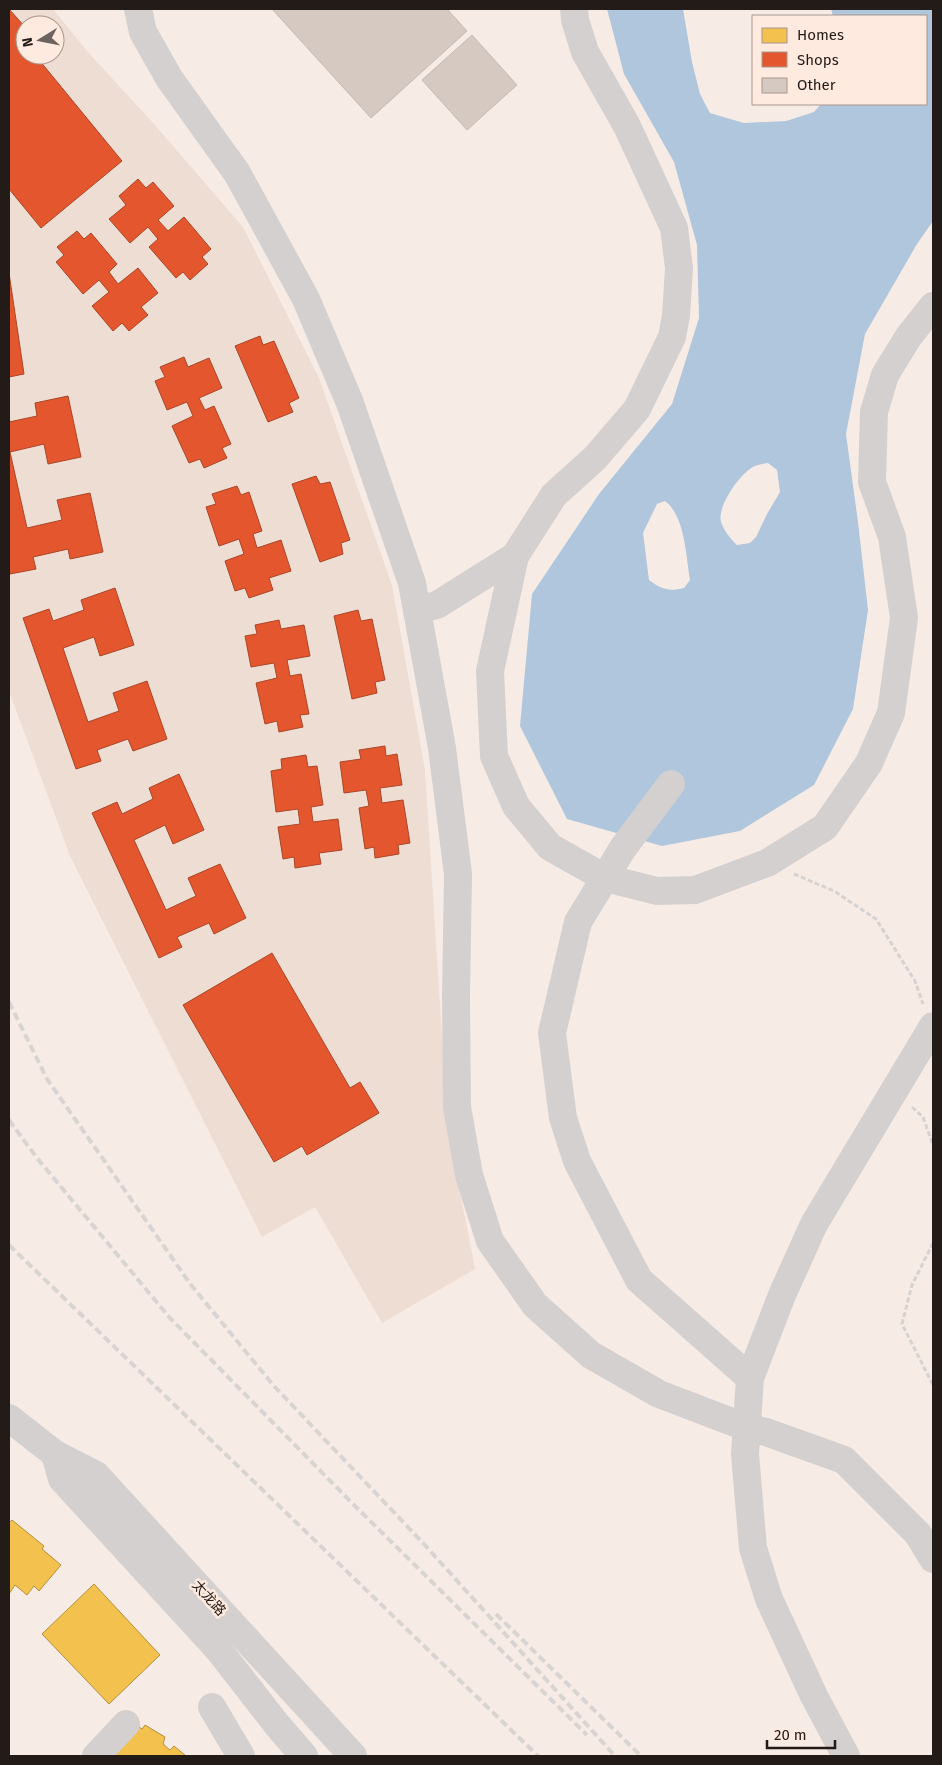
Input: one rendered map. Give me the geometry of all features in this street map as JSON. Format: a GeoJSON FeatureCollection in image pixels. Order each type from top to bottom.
{"type":"FeatureCollection","features":[{"type":"Feature","properties":{"kind":"street"},"geometry":{"type":"LineString","coordinates":[[138,9],[143,32],[169,78],[237,173],[306,299],[350,403],[412,583],[442,748],[458,874],[457,1107],[469,1175],[490,1241],[535,1305],[591,1355],[658,1394],[748,1428],[766,1432],[844,1460],[918,1534],[933,1558]]}},
{"type":"Feature","properties":{"kind":"street"},"geometry":{"type":"LineString","coordinates":[[574,9],[575,20],[585,52],[626,126],[674,228],[679,268],[676,316],[672,337],[637,409],[595,458],[554,495],[515,556],[490,671],[494,756],[516,806],[550,847],[605,878],[657,891],[695,890],[767,863],[825,827],[870,763],[891,713],[904,618],[892,537],[872,482],[874,412],[884,375],[909,336],[933,306]]}},
{"type":"Feature","properties":{"kind":"street"},"geometry":{"type":"LineString","coordinates":[[417,610],[437,605],[515,556]]}},
{"type":"Feature","properties":{"kind":"street"},"geometry":{"type":"LineString","coordinates":[[670,784],[624,848],[578,922],[552,1033],[563,1118],[577,1161],[639,1280],[750,1378]]}},
{"type":"Feature","properties":{"kind":"street"},"geometry":{"type":"LineString","coordinates":[[846,1756],[814,1696],[769,1599],[753,1548],[745,1454],[750,1378],[782,1295],[814,1224],[933,1027]]}},
{"type":"Feature","properties":{"kind":"street","name":"太龙路"},"geometry":{"type":"LineString","coordinates":[[9,1418],[55,1454],[96,1475],[353,1756]]}},
{"type":"Feature","properties":{"kind":"street","name":"太龙路"},"geometry":{"type":"LineString","coordinates":[[55,1454],[62,1479],[218,1650],[304,1756]]}},
{"type":"Feature","properties":{"kind":"street"},"geometry":{"type":"LineString","coordinates":[[212,1707],[241,1756]]}},
{"type":"Feature","properties":{"kind":"street"},"geometry":{"type":"LineString","coordinates":[[96,1756],[126,1724]]}},
{"type":"Feature","properties":{"kind":"path"},"geometry":{"type":"LineString","coordinates":[[767,863],[834,891],[876,919],[915,981],[933,1027]]}},
{"type":"Feature","properties":{"kind":"path"},"geometry":{"type":"LineString","coordinates":[[895,1090],[924,1118],[933,1145]]}},
{"type":"Feature","properties":{"kind":"path"},"geometry":{"type":"LineString","coordinates":[[933,1243],[912,1285],[902,1324],[933,1385]]}},
{"type":"Feature","properties":{"kind":"shaded area"},"geometry":{"type":"Polygon","coordinates":[[[9,9],[53,9],[58,15],[15,15],[15,65],[65,65],[65,24],[243,227],[319,378],[392,585],[425,770],[448,1130],[475,1269],[382,1323],[315,1207],[262,1237],[70,856],[9,691],[9,9]]]}},
{"type":"Feature","properties":{"kind":"water"},"geometry":{"type":"Polygon","coordinates":[[[607,9],[683,9],[692,62],[700,94],[710,113],[744,123],[786,121],[814,112],[820,105],[927,105],[927,15],[833,15],[831,9],[933,9],[933,221],[917,244],[865,334],[846,434],[868,610],[853,709],[814,785],[740,831],[662,846],[567,819],[520,726],[532,594],[599,494],[672,404],[699,318],[697,245],[674,162],[624,74],[607,9]],[[768,463],[754,467],[745,473],[734,485],[725,501],[721,522],[728,535],[737,545],[750,543],[756,537],[780,492],[777,470],[768,463]],[[665,501],[657,504],[643,533],[649,580],[657,586],[674,590],[684,588],[690,580],[684,537],[677,516],[665,501]]]}},
{"type":"Feature","properties":{"kind":"building: Homes"},"geometry":{"type":"Polygon","coordinates":[[[12,1520],[44,1546],[42,1549],[61,1565],[39,1591],[34,1586],[27,1595],[15,1585],[9,1594],[9,1523],[12,1520]]]}},
{"type":"Feature","properties":{"kind":"building: Homes"},"geometry":{"type":"Polygon","coordinates":[[[94,1584],[160,1655],[109,1704],[42,1634],[94,1584]]]}},
{"type":"Feature","properties":{"kind":"building: Homes"},"geometry":{"type":"Polygon","coordinates":[[[133,1723],[142,1729],[145,1725],[165,1737],[163,1744],[170,1750],[174,1746],[186,1756],[114,1756],[133,1723]]]}},
{"type":"Feature","properties":{"kind":"building: Shops"},"geometry":{"type":"Polygon","coordinates":[[[9,9],[15,16],[15,65],[43,65],[122,161],[41,228],[9,189],[9,9]]]}},
{"type":"Feature","properties":{"kind":"building: Shops"},"geometry":{"type":"Polygon","coordinates":[[[138,179],[146,188],[153,182],[174,206],[158,220],[168,231],[184,217],[211,249],[202,257],[208,264],[190,280],[183,272],[176,278],[149,247],[158,239],[148,227],[130,243],[109,219],[126,205],[119,196],[138,179]]]}},
{"type":"Feature","properties":{"kind":"building: Shops"},"geometry":{"type":"Polygon","coordinates":[[[77,231],[84,239],[91,233],[117,264],[109,272],[118,284],[138,268],[158,293],[141,307],[148,315],[129,331],[122,323],[113,331],[92,306],[109,292],[99,280],[83,294],[56,262],[64,255],[57,247],[77,231]]]}},
{"type":"Feature","properties":{"kind":"building: Shops"},"geometry":{"type":"Polygon","coordinates":[[[9,273],[24,374],[9,377],[9,273]]]}},
{"type":"Feature","properties":{"kind":"building: Shops"},"geometry":{"type":"Polygon","coordinates":[[[260,336],[263,345],[274,341],[299,398],[289,403],[293,412],[268,422],[235,346],[260,336]]]}},
{"type":"Feature","properties":{"kind":"building: Shops"},"geometry":{"type":"Polygon","coordinates":[[[184,357],[188,367],[209,358],[222,388],[199,398],[205,410],[214,406],[231,444],[222,448],[227,458],[204,468],[200,459],[189,463],[172,426],[193,416],[187,402],[167,410],[155,381],[165,377],[160,367],[184,357]]]}},
{"type":"Feature","properties":{"kind":"building: Shops"},"geometry":{"type":"Polygon","coordinates":[[[68,396],[81,457],[48,464],[44,444],[10,452],[27,528],[62,520],[57,500],[90,493],[103,552],[70,559],[68,549],[33,557],[36,569],[10,574],[9,422],[37,416],[35,403],[68,396]]]}},
{"type":"Feature","properties":{"kind":"building: Shops"},"geometry":{"type":"Polygon","coordinates":[[[316,476],[320,484],[330,482],[350,540],[341,543],[343,554],[320,562],[292,484],[316,476]]]}},
{"type":"Feature","properties":{"kind":"building: Shops"},"geometry":{"type":"Polygon","coordinates":[[[237,486],[241,495],[249,492],[262,531],[253,534],[257,548],[281,540],[291,571],[269,578],[273,590],[249,598],[245,588],[235,591],[225,561],[244,554],[239,539],[219,546],[206,507],[216,504],[212,494],[237,486]]]}},
{"type":"Feature","properties":{"kind":"building: Shops"},"geometry":{"type":"Polygon","coordinates":[[[115,588],[134,645],[100,656],[94,637],[63,648],[88,722],[119,711],[113,693],[147,681],[167,739],[133,751],[128,739],[97,750],[101,761],[76,769],[23,618],[49,609],[53,621],[84,610],[81,600],[115,588]]]}},
{"type":"Feature","properties":{"kind":"building: Shops"},"geometry":{"type":"Polygon","coordinates":[[[358,610],[361,621],[372,619],[385,680],[375,682],[377,693],[352,699],[334,616],[358,610]]]}},
{"type":"Feature","properties":{"kind":"building: Shops"},"geometry":{"type":"Polygon","coordinates":[[[279,620],[281,629],[304,625],[310,656],[287,660],[290,676],[301,674],[309,714],[300,715],[303,727],[279,732],[277,721],[265,724],[256,683],[277,678],[274,663],[251,667],[245,636],[257,634],[255,625],[279,620]]]}},
{"type":"Feature","properties":{"kind":"building: Shops"},"geometry":{"type":"Polygon","coordinates":[[[385,746],[386,756],[397,754],[402,785],[380,788],[382,803],[403,800],[410,843],[398,845],[399,854],[375,858],[374,847],[365,849],[359,808],[369,806],[366,790],[344,793],[340,762],[361,759],[359,750],[385,746]]]}},
{"type":"Feature","properties":{"kind":"building: Shops"},"geometry":{"type":"Polygon","coordinates":[[[306,755],[308,767],[317,766],[323,805],[311,807],[313,822],[338,819],[342,850],[319,853],[321,864],[295,868],[294,857],[283,859],[278,827],[300,824],[298,809],[276,812],[271,771],[282,769],[281,759],[306,755]]]}},
{"type":"Feature","properties":{"kind":"building: Shops"},"geometry":{"type":"Polygon","coordinates":[[[179,774],[204,830],[173,844],[165,825],[134,840],[166,910],[196,896],[188,878],[220,864],[246,918],[214,934],[209,923],[177,937],[182,947],[159,958],[92,813],[117,802],[122,814],[153,799],[149,788],[179,774]]]}},
{"type":"Feature","properties":{"kind":"building: Shops"},"geometry":{"type":"Polygon","coordinates":[[[272,953],[350,1088],[360,1082],[379,1113],[307,1155],[302,1146],[274,1162],[183,1005],[272,953]]]}},
{"type":"Feature","properties":{"kind":"building: Other"},"geometry":{"type":"Polygon","coordinates":[[[272,9],[447,9],[467,31],[371,118],[272,9]]]}},
{"type":"Feature","properties":{"kind":"building: Other"},"geometry":{"type":"Polygon","coordinates":[[[472,35],[517,85],[467,130],[422,80],[472,35]]]}},
{"type":"Feature","properties":{"kind":"railway"},"geometry":{"type":"LineString","coordinates":[[9,1002],[47,1079],[191,1285],[274,1386],[423,1543],[615,1756]]}},
{"type":"Feature","properties":{"kind":"railway"},"geometry":{"type":"LineString","coordinates":[[9,1120],[37,1158],[169,1317],[354,1505],[587,1735]]}},
{"type":"Feature","properties":{"kind":"railway"},"geometry":{"type":"LineString","coordinates":[[9,1245],[538,1756]]}},
{"type":"Feature","properties":{"kind":"railway"},"geometry":{"type":"LineString","coordinates":[[496,1614],[641,1756]]}}]}
